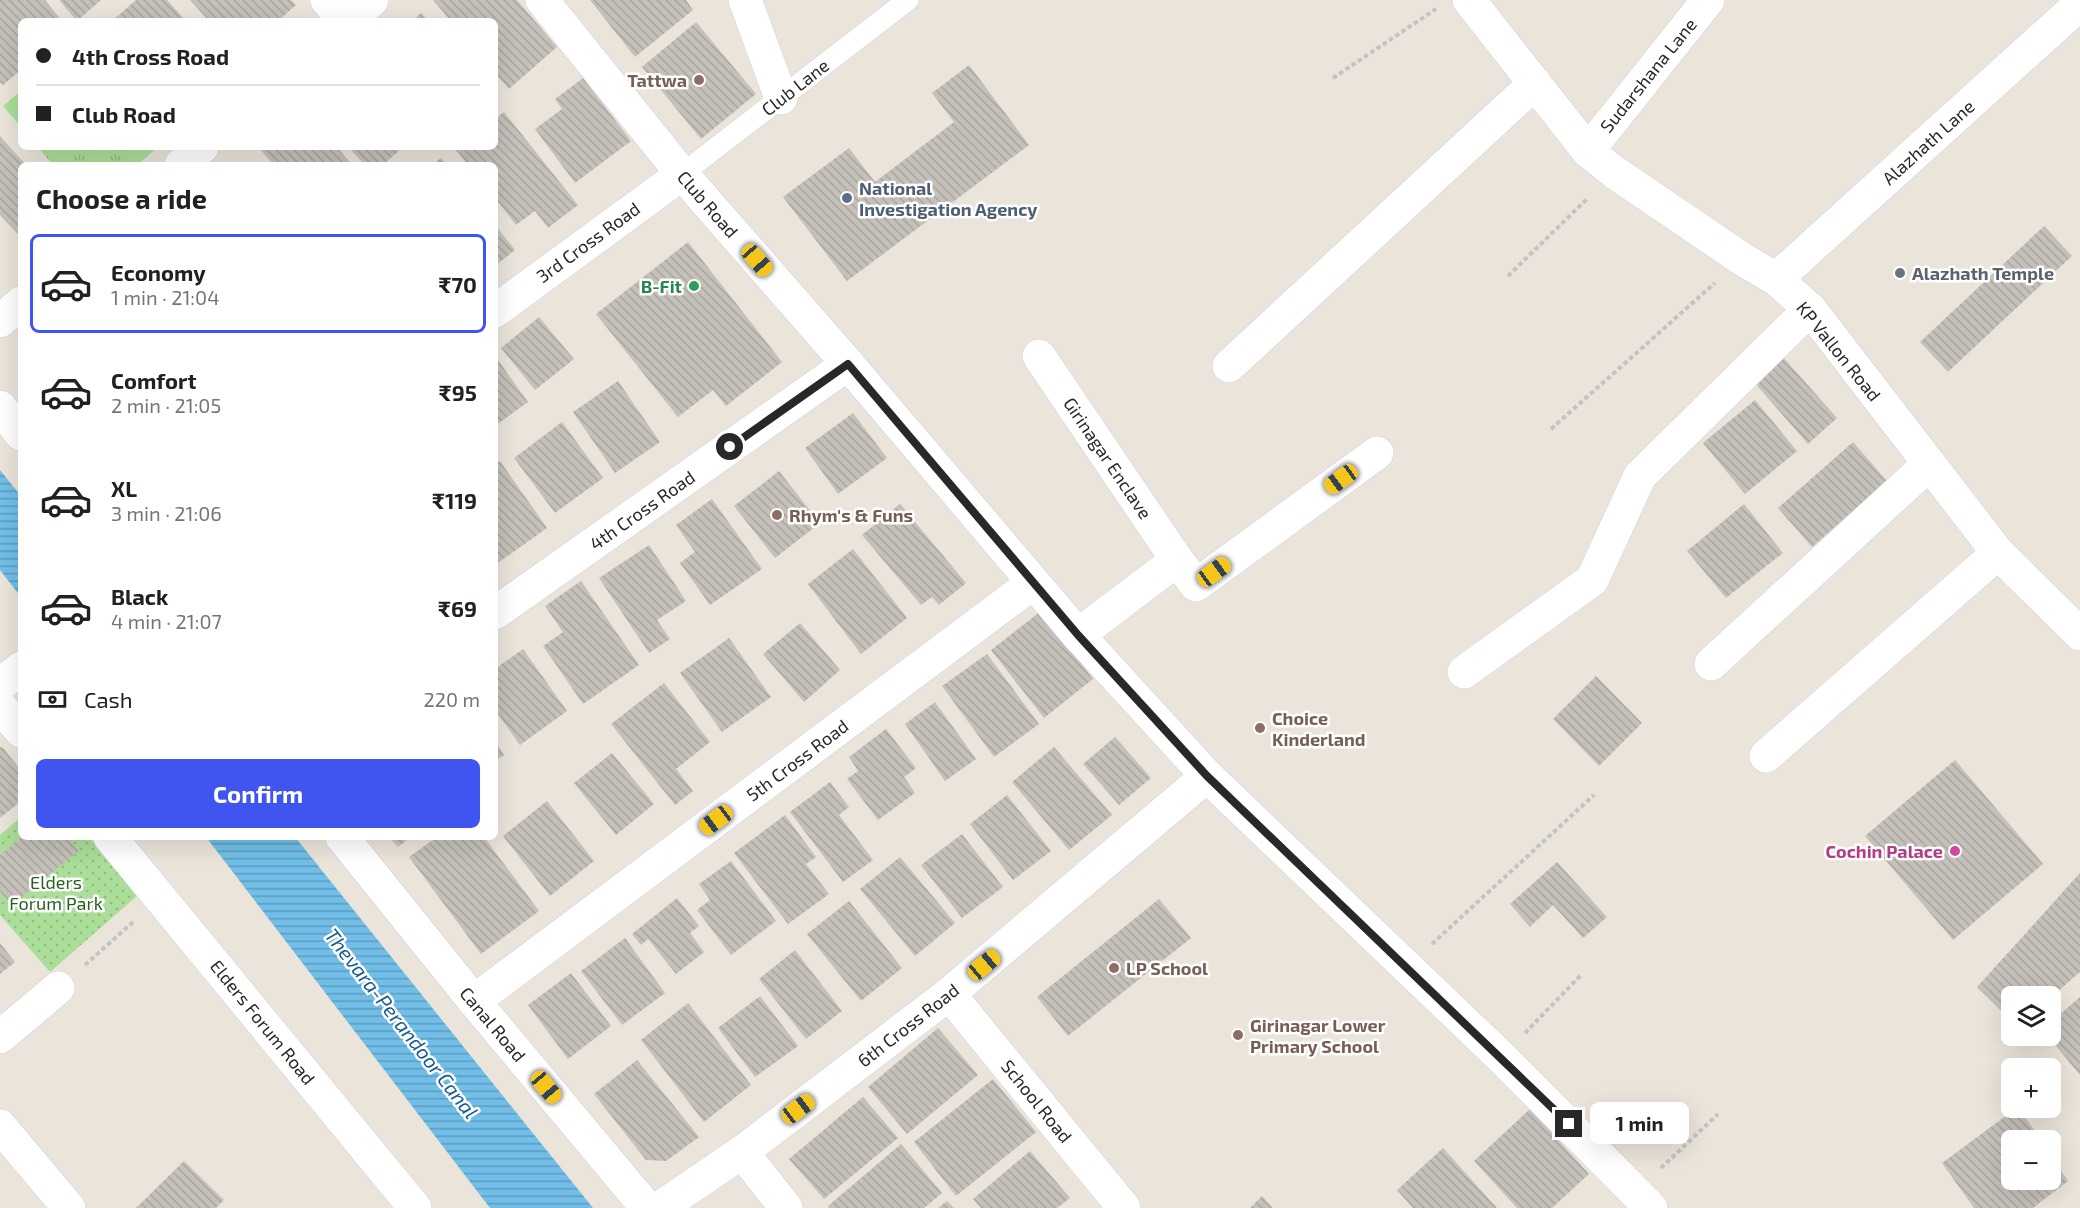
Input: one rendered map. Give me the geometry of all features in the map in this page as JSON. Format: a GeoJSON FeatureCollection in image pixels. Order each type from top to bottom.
{"type":"FeatureCollection","features":[{"type":"Feature","properties":{"kind":"street"},"geometry":{"type":"LineString","coordinates":[[327,0],[344,18]]}},
{"type":"Feature","properties":{"kind":"street"},"geometry":{"type":"LineString","coordinates":[[351,18],[372,0]]}},
{"type":"Feature","properties":{"kind":"street","name":"Club Road"},"geometry":{"type":"LineString","coordinates":[[542,0],[682,174],[848,364],[1078,635],[1207,776],[1501,1057],[1636,1202]]}},
{"type":"Feature","properties":{"kind":"street"},"geometry":{"type":"LineString","coordinates":[[745,0],[781,98]]}},
{"type":"Feature","properties":{"kind":"street","name":"Sudarshana Lane"},"geometry":{"type":"LineString","coordinates":[[1588,151],[1708,0]]}},
{"type":"Feature","properties":{"kind":"street","name":"KP Vallon Road"},"geometry":{"type":"LineString","coordinates":[[1454,3],[1535,83],[1588,151],[1614,172],[1742,259],[1776,279],[1810,309],[1998,554],[2080,634]]}},
{"type":"Feature","properties":{"kind":"street","name":"Alazhath Lane"},"geometry":{"type":"LineString","coordinates":[[1776,279],[2080,4]]}},
{"type":"Feature","properties":{"kind":"street"},"geometry":{"type":"LineString","coordinates":[[1228,366],[1535,83]]}},
{"type":"Feature","properties":{"kind":"street"},"geometry":{"type":"LineString","coordinates":[[184,162],[198,150]]}},
{"type":"Feature","properties":{"kind":"street","name":"3rd Cross Road"},"geometry":{"type":"LineString","coordinates":[[498,309],[682,174]]}},
{"type":"Feature","properties":{"kind":"street"},"geometry":{"type":"LineString","coordinates":[[0,321],[18,306]]}},
{"type":"Feature","properties":{"kind":"street"},"geometry":{"type":"LineString","coordinates":[[1464,672],[1592,580],[1640,476],[1810,309]]}},
{"type":"Feature","properties":{"kind":"street","name":"Girinagar Enclave"},"geometry":{"type":"LineString","coordinates":[[1039,356],[1196,585],[1377,453]]}},
{"type":"Feature","properties":{"kind":"street","name":"4th Cross Road"},"geometry":{"type":"LineString","coordinates":[[498,611],[848,364]]}},
{"type":"Feature","properties":{"kind":"street"},"geometry":{"type":"LineString","coordinates":[[0,407],[18,430]]}},
{"type":"Feature","properties":{"kind":"street"},"geometry":{"type":"LineString","coordinates":[[1711,664],[1928,465]]}},
{"type":"Feature","properties":{"kind":"street"},"geometry":{"type":"LineString","coordinates":[[1766,756],[1998,554]]}},
{"type":"Feature","properties":{"kind":"street"},"geometry":{"type":"LineString","coordinates":[[1078,635],[1177,560]]}},
{"type":"Feature","properties":{"kind":"street","name":"5th Cross Road"},"geometry":{"type":"LineString","coordinates":[[474,1001],[1034,583]]}},
{"type":"Feature","properties":{"kind":"street"},"geometry":{"type":"LineString","coordinates":[[0,686],[18,671]]}},
{"type":"Feature","properties":{"kind":"street"},"geometry":{"type":"LineString","coordinates":[[0,706],[18,727]]}},
{"type":"Feature","properties":{"kind":"street","name":"6th Cross Road"},"geometry":{"type":"LineString","coordinates":[[742,1152],[949,994],[1207,776]]}},
{"type":"Feature","properties":{"kind":"street","name":"Elders Forum Road"},"geometry":{"type":"LineString","coordinates":[[112,840],[415,1208]]}},
{"type":"Feature","properties":{"kind":"street","name":"Canal Road"},"geometry":{"type":"LineString","coordinates":[[344,840],[474,1001],[647,1208]]}},
{"type":"Feature","properties":{"kind":"street"},"geometry":{"type":"LineString","coordinates":[[0,1037],[58,988]]}},
{"type":"Feature","properties":{"kind":"street","name":"School Road"},"geometry":{"type":"LineString","coordinates":[[949,994],[1124,1208]]}},
{"type":"Feature","properties":{"kind":"street"},"geometry":{"type":"LineString","coordinates":[[0,1126],[69,1208]]}},
{"type":"Feature","properties":{"kind":"street"},"geometry":{"type":"LineString","coordinates":[[660,1208],[742,1152],[786,1208]]}},
{"type":"Feature","properties":{"kind":"lane","name":"Club Lane"},"geometry":{"type":"LineString","coordinates":[[682,174],[908,0]]}},
{"type":"Feature","properties":{"kind":"path"},"geometry":{"type":"LineString","coordinates":[[1334,78],[1454,3]]}},
{"type":"Feature","properties":{"kind":"path"},"geometry":{"type":"LineString","coordinates":[[1508,276],[1614,172]]}},
{"type":"Feature","properties":{"kind":"path"},"geometry":{"type":"LineString","coordinates":[[1551,429],[1742,259]]}},
{"type":"Feature","properties":{"kind":"path"},"geometry":{"type":"LineString","coordinates":[[1407,966],[1594,795]]}},
{"type":"Feature","properties":{"kind":"path"},"geometry":{"type":"LineString","coordinates":[[58,988],[160,897]]}},
{"type":"Feature","properties":{"kind":"path"},"geometry":{"type":"LineString","coordinates":[[1501,1057],[1582,974]]}},
{"type":"Feature","properties":{"kind":"path"},"geometry":{"type":"LineString","coordinates":[[1636,1202],[1718,1114]]}},
{"type":"Feature","properties":{"kind":"green space"},"geometry":{"type":"Polygon","coordinates":[[[18,94],[18,124],[3,106],[18,94]]]}},
{"type":"Feature","properties":{"kind":"green space"},"geometry":{"type":"Polygon","coordinates":[[[40,150],[154,150],[140,162],[50,162],[40,150]]]}},
{"type":"Feature","properties":{"kind":"green space","name":"Elders Forum Park"},"geometry":{"type":"Polygon","coordinates":[[[18,820],[18,840],[91,840],[137,896],[50,972],[0,915],[0,835],[18,820]]]}},
{"type":"Feature","properties":{"kind":"water"},"geometry":{"type":"Polygon","coordinates":[[[0,470],[18,492],[18,593],[0,570],[0,470]]]}},
{"type":"Feature","properties":{"kind":"water","name":"Thevara-Perandoor Canal"},"geometry":{"type":"Polygon","coordinates":[[[208,840],[297,840],[593,1208],[490,1208],[208,840]]]}},
{"type":"Feature","properties":{"kind":"building"},"geometry":{"type":"Polygon","coordinates":[[[0,0],[45,0],[60,18],[18,18],[18,72],[3,85],[0,82],[0,0]]]}},
{"type":"Feature","properties":{"kind":"building"},"geometry":{"type":"Polygon","coordinates":[[[59,0],[101,0],[80,18],[74,18],[59,0]]]}},
{"type":"Feature","properties":{"kind":"building"},"geometry":{"type":"Polygon","coordinates":[[[136,0],[167,0],[183,18],[115,18],[136,0]]]}},
{"type":"Feature","properties":{"kind":"building"},"geometry":{"type":"Polygon","coordinates":[[[190,0],[291,0],[296,5],[281,18],[206,18],[190,0]]]}},
{"type":"Feature","properties":{"kind":"building"},"geometry":{"type":"Polygon","coordinates":[[[433,0],[517,0],[557,47],[509,89],[498,76],[498,18],[448,18],[433,0]]]}},
{"type":"Feature","properties":{"kind":"building"},"geometry":{"type":"Polygon","coordinates":[[[590,0],[686,0],[693,10],[635,57],[590,0]]]}},
{"type":"Feature","properties":{"kind":"building"},"geometry":{"type":"Polygon","coordinates":[[[421,13],[426,18],[415,18],[421,13]]]}},
{"type":"Feature","properties":{"kind":"building","name":"Tattwa"},"geometry":{"type":"Polygon","coordinates":[[[696,22],[756,94],[701,139],[642,67],[696,22]]]}},
{"type":"Feature","properties":{"kind":"building"},"geometry":{"type":"Polygon","coordinates":[[[969,65],[1029,145],[847,281],[783,197],[849,148],[875,182],[954,122],[932,93],[969,65]]]}},
{"type":"Feature","properties":{"kind":"building"},"geometry":{"type":"Polygon","coordinates":[[[583,78],[631,141],[575,183],[535,129],[562,109],[555,99],[583,78]]]}},
{"type":"Feature","properties":{"kind":"building"},"geometry":{"type":"Polygon","coordinates":[[[504,112],[578,205],[548,228],[535,211],[516,225],[498,202],[498,162],[466,162],[456,150],[498,150],[498,117],[504,112]]]}},
{"type":"Feature","properties":{"kind":"building"},"geometry":{"type":"Polygon","coordinates":[[[0,136],[23,162],[18,162],[18,234],[0,215],[0,136]]]}},
{"type":"Feature","properties":{"kind":"building"},"geometry":{"type":"Polygon","coordinates":[[[261,150],[340,150],[350,162],[271,162],[261,150]]]}},
{"type":"Feature","properties":{"kind":"building"},"geometry":{"type":"Polygon","coordinates":[[[351,150],[400,150],[386,162],[362,162],[351,150]]]}},
{"type":"Feature","properties":{"kind":"building"},"geometry":{"type":"Polygon","coordinates":[[[2044,226],[2072,256],[1948,372],[1920,342],[2044,226]]]}},
{"type":"Feature","properties":{"kind":"building"},"geometry":{"type":"Polygon","coordinates":[[[498,229],[515,250],[498,264],[498,229]]]}},
{"type":"Feature","properties":{"kind":"building"},"geometry":{"type":"Polygon","coordinates":[[[688,242],[782,362],[726,406],[713,390],[678,417],[596,314],[688,242]]]}},
{"type":"Feature","properties":{"kind":"building"},"geometry":{"type":"Polygon","coordinates":[[[539,317],[574,359],[535,390],[501,348],[539,317]]]}},
{"type":"Feature","properties":{"kind":"building"},"geometry":{"type":"Polygon","coordinates":[[[1782,356],[1837,418],[1808,444],[1753,381],[1782,356]]]}},
{"type":"Feature","properties":{"kind":"building"},"geometry":{"type":"Polygon","coordinates":[[[498,360],[528,402],[498,424],[498,360]]]}},
{"type":"Feature","properties":{"kind":"building"},"geometry":{"type":"Polygon","coordinates":[[[618,381],[660,442],[615,473],[573,412],[618,381]]]}},
{"type":"Feature","properties":{"kind":"building"},"geometry":{"type":"Polygon","coordinates":[[[1755,400],[1797,451],[1745,494],[1703,443],[1755,400]]]}},
{"type":"Feature","properties":{"kind":"building"},"geometry":{"type":"Polygon","coordinates":[[[853,413],[887,458],[838,494],[805,448],[853,413]]]}},
{"type":"Feature","properties":{"kind":"building"},"geometry":{"type":"Polygon","coordinates":[[[562,422],[603,478],[555,513],[514,458],[562,422]]]}},
{"type":"Feature","properties":{"kind":"building"},"geometry":{"type":"Polygon","coordinates":[[[1853,442],[1887,481],[1812,547],[1778,508],[1853,442]]]}},
{"type":"Feature","properties":{"kind":"building"},"geometry":{"type":"Polygon","coordinates":[[[500,461],[547,528],[498,563],[498,463],[500,461]]]}},
{"type":"Feature","properties":{"kind":"building","name":"Rhym's & Funs"},"geometry":{"type":"Polygon","coordinates":[[[779,471],[820,523],[775,558],[734,506],[779,471]]]}},
{"type":"Feature","properties":{"kind":"building"},"geometry":{"type":"Polygon","coordinates":[[[712,499],[762,569],[710,605],[680,563],[695,552],[676,525],[712,499]]]}},
{"type":"Feature","properties":{"kind":"building"},"geometry":{"type":"Polygon","coordinates":[[[900,504],[966,583],[939,605],[932,597],[921,605],[862,535],[900,504]]]}},
{"type":"Feature","properties":{"kind":"building"},"geometry":{"type":"Polygon","coordinates":[[[1744,504],[1783,553],[1726,598],[1687,551],[1744,504]]]}},
{"type":"Feature","properties":{"kind":"building"},"geometry":{"type":"Polygon","coordinates":[[[649,545],[686,601],[657,620],[670,639],[649,653],[599,578],[649,545]]]}},
{"type":"Feature","properties":{"kind":"building"},"geometry":{"type":"Polygon","coordinates":[[[853,549],[907,618],[861,654],[808,584],[853,549]]]}},
{"type":"Feature","properties":{"kind":"building"},"geometry":{"type":"Polygon","coordinates":[[[581,581],[639,665],[583,704],[543,646],[563,632],[545,606],[581,581]]]}},
{"type":"Feature","properties":{"kind":"building"},"geometry":{"type":"Polygon","coordinates":[[[1041,611],[1093,679],[1044,718],[991,650],[1041,611]]]}},
{"type":"Feature","properties":{"kind":"building"},"geometry":{"type":"Polygon","coordinates":[[[800,623],[840,670],[804,702],[763,654],[800,623]]]}},
{"type":"Feature","properties":{"kind":"building"},"geometry":{"type":"Polygon","coordinates":[[[729,638],[771,697],[722,732],[680,673],[729,638]]]}},
{"type":"Feature","properties":{"kind":"building"},"geometry":{"type":"Polygon","coordinates":[[[523,649],[567,711],[520,745],[498,714],[498,667],[523,649]]]}},
{"type":"Feature","properties":{"kind":"building"},"geometry":{"type":"Polygon","coordinates":[[[987,654],[1039,724],[994,757],[942,686],[987,654]]]}},
{"type":"Feature","properties":{"kind":"building"},"geometry":{"type":"Polygon","coordinates":[[[1596,676],[1642,723],[1599,766],[1553,719],[1596,676]]]}},
{"type":"Feature","properties":{"kind":"building"},"geometry":{"type":"Polygon","coordinates":[[[664,683],[710,742],[676,769],[693,791],[675,805],[611,724],[664,683]]]}},
{"type":"Feature","properties":{"kind":"building"},"geometry":{"type":"Polygon","coordinates":[[[935,702],[976,759],[945,781],[905,724],[935,702]]]}},
{"type":"Feature","properties":{"kind":"building"},"geometry":{"type":"Polygon","coordinates":[[[886,729],[916,768],[904,777],[915,793],[878,820],[847,779],[858,771],[849,757],[886,729]]]}},
{"type":"Feature","properties":{"kind":"building"},"geometry":{"type":"Polygon","coordinates":[[[1115,737],[1151,778],[1119,805],[1083,764],[1115,737]]]}},
{"type":"Feature","properties":{"kind":"building"},"geometry":{"type":"Polygon","coordinates":[[[498,746],[504,755],[498,759],[498,746]]]}},
{"type":"Feature","properties":{"kind":"building"},"geometry":{"type":"Polygon","coordinates":[[[0,747],[18,766],[18,803],[0,818],[0,747]]]}},
{"type":"Feature","properties":{"kind":"building"},"geometry":{"type":"Polygon","coordinates":[[[1054,747],[1112,815],[1069,850],[1012,782],[1054,747]]]}},
{"type":"Feature","properties":{"kind":"building"},"geometry":{"type":"Polygon","coordinates":[[[612,753],[654,804],[616,835],[574,783],[612,753]]]}},
{"type":"Feature","properties":{"kind":"building"},"geometry":{"type":"Polygon","coordinates":[[[1955,760],[2043,864],[1953,940],[1865,836],[1955,760]]]}},
{"type":"Feature","properties":{"kind":"building"},"geometry":{"type":"Polygon","coordinates":[[[830,782],[849,807],[839,815],[873,860],[843,882],[790,812],[830,782]]]}},
{"type":"Feature","properties":{"kind":"building"},"geometry":{"type":"Polygon","coordinates":[[[1007,795],[1051,851],[1013,880],[970,824],[1007,795]]]}},
{"type":"Feature","properties":{"kind":"building"},"geometry":{"type":"Polygon","coordinates":[[[547,801],[594,861],[550,896],[503,836],[547,801]]]}},
{"type":"Feature","properties":{"kind":"building"},"geometry":{"type":"Polygon","coordinates":[[[785,815],[816,857],[806,864],[829,894],[788,924],[734,853],[785,815]]]}},
{"type":"Feature","properties":{"kind":"building"},"geometry":{"type":"Polygon","coordinates":[[[962,834],[1003,887],[962,918],[921,865],[962,834]]]}},
{"type":"Feature","properties":{"kind":"building"},"geometry":{"type":"Polygon","coordinates":[[[18,840],[70,840],[79,851],[11,905],[0,891],[0,855],[18,840]]]}},
{"type":"Feature","properties":{"kind":"building"},"geometry":{"type":"Polygon","coordinates":[[[392,840],[407,840],[398,847],[392,840]]]}},
{"type":"Feature","properties":{"kind":"building"},"geometry":{"type":"Polygon","coordinates":[[[433,840],[486,840],[539,911],[481,954],[409,857],[433,840]]]}},
{"type":"Feature","properties":{"kind":"building"},"geometry":{"type":"Polygon","coordinates":[[[900,857],[955,923],[915,956],[860,889],[900,857]]]}},
{"type":"Feature","properties":{"kind":"building"},"geometry":{"type":"Polygon","coordinates":[[[731,861],[776,921],[731,955],[697,910],[710,900],[699,884],[731,861]]]}},
{"type":"Feature","properties":{"kind":"building"},"geometry":{"type":"Polygon","coordinates":[[[1557,862],[1607,917],[1583,938],[1553,905],[1530,927],[1510,904],[1557,862]]]}},
{"type":"Feature","properties":{"kind":"building"},"geometry":{"type":"Polygon","coordinates":[[[2080,873],[2080,972],[2061,988],[2061,986],[2001,986],[2001,1010],[1977,987],[2080,873]]]}},
{"type":"Feature","properties":{"kind":"building"},"geometry":{"type":"Polygon","coordinates":[[[677,898],[699,926],[690,933],[704,952],[676,974],[648,939],[641,945],[632,934],[677,898]]]}},
{"type":"Feature","properties":{"kind":"building","name":"LP School"},"geometry":{"type":"Polygon","coordinates":[[[1159,899],[1191,938],[1068,1036],[1037,997],[1159,899]]]}},
{"type":"Feature","properties":{"kind":"building"},"geometry":{"type":"Polygon","coordinates":[[[849,901],[902,968],[861,1001],[807,934],[849,901]]]}},
{"type":"Feature","properties":{"kind":"building"},"geometry":{"type":"Polygon","coordinates":[[[625,938],[665,993],[622,1025],[581,971],[625,938]]]}},
{"type":"Feature","properties":{"kind":"building"},"geometry":{"type":"Polygon","coordinates":[[[0,943],[15,962],[0,974],[0,943]]]}},
{"type":"Feature","properties":{"kind":"building"},"geometry":{"type":"Polygon","coordinates":[[[795,950],[842,1011],[806,1039],[759,979],[795,950]]]}},
{"type":"Feature","properties":{"kind":"building"},"geometry":{"type":"Polygon","coordinates":[[[571,973],[611,1026],[568,1059],[528,1005],[571,973]]]}},
{"type":"Feature","properties":{"kind":"building"},"geometry":{"type":"Polygon","coordinates":[[[760,996],[798,1046],[755,1077],[718,1028],[760,996]]]}},
{"type":"Feature","properties":{"kind":"building"},"geometry":{"type":"Polygon","coordinates":[[[2080,997],[2080,1075],[2056,1046],[2061,1046],[2061,1013],[2080,997]]]}},
{"type":"Feature","properties":{"kind":"building"},"geometry":{"type":"Polygon","coordinates":[[[688,1003],[751,1085],[704,1122],[641,1040],[688,1003]]]}},
{"type":"Feature","properties":{"kind":"building"},"geometry":{"type":"Polygon","coordinates":[[[938,1028],[978,1075],[907,1134],[868,1087],[938,1028]]]}},
{"type":"Feature","properties":{"kind":"building"},"geometry":{"type":"Polygon","coordinates":[[[637,1060],[699,1137],[666,1161],[646,1160],[594,1094],[637,1060]]]}},
{"type":"Feature","properties":{"kind":"building"},"geometry":{"type":"Polygon","coordinates":[[[993,1079],[1036,1132],[956,1196],[914,1142],[993,1079]]]}},
{"type":"Feature","properties":{"kind":"building"},"geometry":{"type":"Polygon","coordinates":[[[863,1097],[898,1138],[824,1199],[789,1159],[863,1097]]]}},
{"type":"Feature","properties":{"kind":"building"},"geometry":{"type":"Polygon","coordinates":[[[1530,1109],[1589,1174],[1552,1208],[1517,1208],[1474,1161],[1530,1109]]]}},
{"type":"Feature","properties":{"kind":"building"},"geometry":{"type":"Polygon","coordinates":[[[2003,1118],[2026,1118],[2034,1130],[2001,1130],[2001,1190],[2056,1190],[2033,1208],[1974,1208],[1942,1163],[2003,1118]]]}},
{"type":"Feature","properties":{"kind":"building"},"geometry":{"type":"Polygon","coordinates":[[[901,1144],[942,1193],[924,1208],[830,1208],[828,1206],[901,1144]]]}},
{"type":"Feature","properties":{"kind":"building"},"geometry":{"type":"Polygon","coordinates":[[[1443,1148],[1497,1208],[1413,1208],[1397,1190],[1443,1148]]]}},
{"type":"Feature","properties":{"kind":"building"},"geometry":{"type":"Polygon","coordinates":[[[1030,1151],[1070,1198],[1057,1208],[981,1208],[973,1199],[1030,1151]]]}},
{"type":"Feature","properties":{"kind":"building"},"geometry":{"type":"Polygon","coordinates":[[[184,1161],[224,1200],[216,1208],[136,1208],[184,1161]]]}},
{"type":"Feature","properties":{"kind":"building"},"geometry":{"type":"Polygon","coordinates":[[[2061,1171],[2068,1181],[2061,1186],[2061,1171]]]}},
{"type":"Feature","properties":{"kind":"building"},"geometry":{"type":"Polygon","coordinates":[[[1262,1196],[1273,1208],[1250,1208],[1262,1196]]]}},
{"type":"Feature","properties":{"kind":"building"},"geometry":{"type":"Polygon","coordinates":[[[947,1201],[954,1208],[938,1208],[947,1201]]]}},
{"type":"Feature","properties":{"kind":"place","name":"Tattwa"},"geometry":{"type":"Point","coordinates":[699,80]}},
{"type":"Feature","properties":{"kind":"place","name":"National Investigation Agency"},"geometry":{"type":"Point","coordinates":[847,198]}},
{"type":"Feature","properties":{"kind":"place","name":"Alazhath Temple"},"geometry":{"type":"Point","coordinates":[1900,273]}},
{"type":"Feature","properties":{"kind":"place","name":"B-Fit"},"geometry":{"type":"Point","coordinates":[694,286]}},
{"type":"Feature","properties":{"kind":"place","name":"Rhym's & Funs"},"geometry":{"type":"Point","coordinates":[777,515]}},
{"type":"Feature","properties":{"kind":"place","name":"Choice Kinderland"},"geometry":{"type":"Point","coordinates":[1260,728]}},
{"type":"Feature","properties":{"kind":"place","name":"Cochin Palace"},"geometry":{"type":"Point","coordinates":[1955,851]}},
{"type":"Feature","properties":{"kind":"place","name":"LP School"},"geometry":{"type":"Point","coordinates":[1114,968]}},
{"type":"Feature","properties":{"kind":"place","name":"Girinagar Lower Primary School"},"geometry":{"type":"Point","coordinates":[1238,1035]}},
{"type":"Feature","properties":{"kind":"route"},"geometry":{"type":"LineString","coordinates":[[730,447],[848,364],[1078,635],[1207,776],[1569,1124]]}}]}
